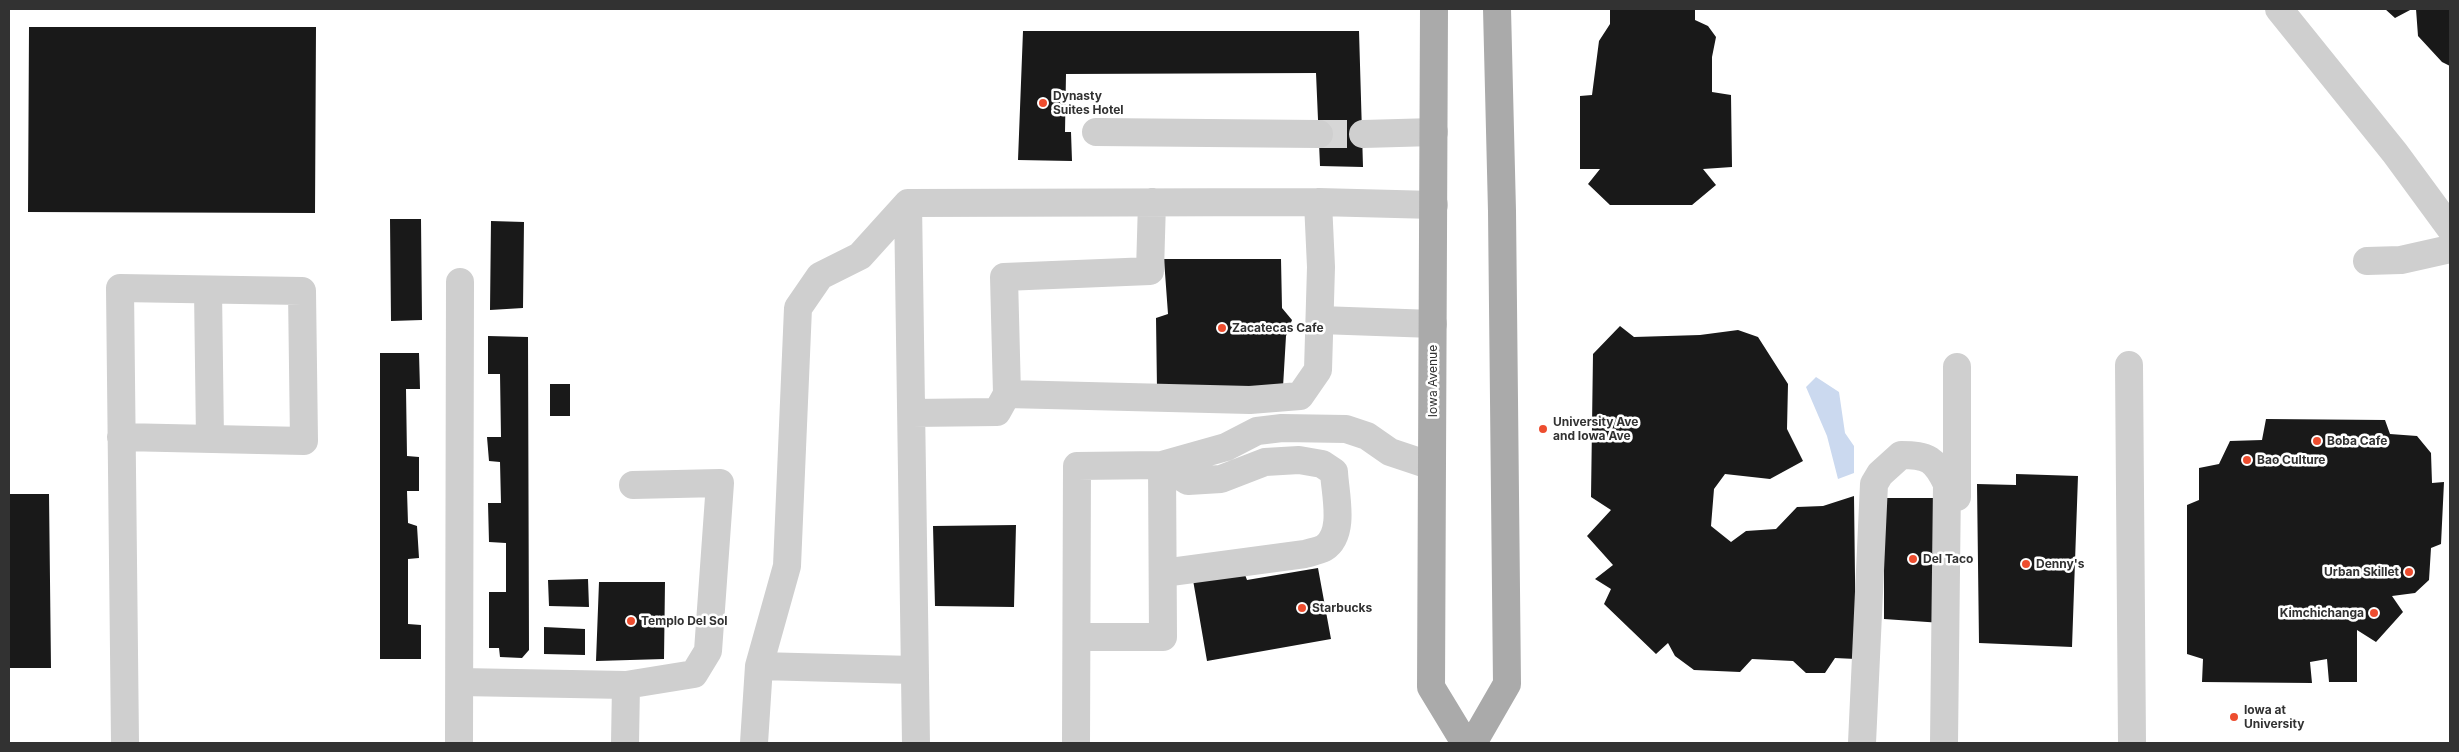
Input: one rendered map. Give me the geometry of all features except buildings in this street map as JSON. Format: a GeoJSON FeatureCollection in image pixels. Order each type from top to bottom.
{"type":"FeatureCollection","features":[{"type":"Feature","properties":{"kind":"main road","name":"Iowa Avenue"},"geometry":{"type":"LineString","coordinates":[[1434,9],[1431,687],[1465,743]]}},
{"type":"Feature","properties":{"kind":"main road"},"geometry":{"type":"LineString","coordinates":[[1473,743],[1507,684],[1498,9]]}},
{"type":"Feature","properties":{"kind":"lane"},"geometry":{"type":"LineString","coordinates":[[2279,9],[2395,153],[2450,228]]}},
{"type":"Feature","properties":{"kind":"lane"},"geometry":{"type":"LineString","coordinates":[[1096,132],[1319,134]]}},
{"type":"Feature","properties":{"kind":"lane"},"geometry":{"type":"LineString","coordinates":[[1363,134],[1434,132]]}},
{"type":"Feature","properties":{"kind":"lane"},"geometry":{"type":"LineString","coordinates":[[912,413],[997,412],[1007,394],[1004,277],[1150,271],[1152,202]]}},
{"type":"Feature","properties":{"kind":"lane"},"geometry":{"type":"LineString","coordinates":[[1007,394],[1250,400],[1300,396],[1318,370],[1320,320],[1318,202]]}},
{"type":"Feature","properties":{"kind":"lane"},"geometry":{"type":"LineString","coordinates":[[754,743],[759,666],[787,566],[798,308],[820,276],[860,256],[908,203],[1318,202],[1434,205]]}},
{"type":"Feature","properties":{"kind":"lane"},"geometry":{"type":"LineString","coordinates":[[908,203],[912,413],[913,670],[916,743]]}},
{"type":"Feature","properties":{"kind":"lane"},"geometry":{"type":"LineString","coordinates":[[2367,262],[2400,260],[2450,249]]}},
{"type":"Feature","properties":{"kind":"lane"},"geometry":{"type":"LineString","coordinates":[[459,743],[460,282]]}},
{"type":"Feature","properties":{"kind":"lane"},"geometry":{"type":"LineString","coordinates":[[121,437],[304,441],[302,291],[120,288],[121,437],[125,743]]}},
{"type":"Feature","properties":{"kind":"lane"},"geometry":{"type":"LineString","coordinates":[[208,290],[210,439]]}},
{"type":"Feature","properties":{"kind":"lane"},"geometry":{"type":"LineString","coordinates":[[1320,320],[1433,324]]}},
{"type":"Feature","properties":{"kind":"lane"},"geometry":{"type":"LineString","coordinates":[[2129,366],[2132,743]]}},
{"type":"Feature","properties":{"kind":"lane"},"geometry":{"type":"LineString","coordinates":[[1922,456],[1939,433],[1957,380],[1955,743]]}},
{"type":"Feature","properties":{"kind":"lane"},"geometry":{"type":"LineString","coordinates":[[1076,743],[1077,466],[1162,465],[1226,447],[1257,432],[1282,428],[1346,429],[1367,436],[1390,452],[1432,466]]}},
{"type":"Feature","properties":{"kind":"lane"},"geometry":{"type":"LineString","coordinates":[[1862,743],[1874,484],[1880,474],[1901,456],[1922,456],[1939,468],[1947,484],[1944,743]]}},
{"type":"Feature","properties":{"kind":"lane"},"geometry":{"type":"LineString","coordinates":[[1162,465],[1188,481],[1221,479],[1265,462],[1299,460],[1322,464],[1334,472],[1337,523],[1334,536],[1325,547],[1305,554],[1163,574]]}},
{"type":"Feature","properties":{"kind":"lane"},"geometry":{"type":"LineString","coordinates":[[1076,637],[1163,637],[1162,465]]}},
{"type":"Feature","properties":{"kind":"lane"},"geometry":{"type":"LineString","coordinates":[[460,682],[626,685],[694,674],[708,651],[720,484],[633,485]]}},
{"type":"Feature","properties":{"kind":"lane"},"geometry":{"type":"LineString","coordinates":[[759,666],[913,670]]}},
{"type":"Feature","properties":{"kind":"lane"},"geometry":{"type":"LineString","coordinates":[[626,685],[626,743]]}},
{"type":"Feature","properties":{"kind":"water"},"geometry":{"type":"Polygon","coordinates":[[[1816,377],[1839,392],[1845,433],[1854,446],[1854,473],[1838,479],[1827,436],[1806,387],[1816,377]]]}},
{"type":"Feature","properties":{"kind":"tunnel"},"geometry":{"type":"LineString","coordinates":[[1319,134],[1363,134]]}},
{"type":"Feature","properties":{"kind":"place","name":"Dynasty Suites Hotel"},"geometry":{"type":"Point","coordinates":[1043,103]}},
{"type":"Feature","properties":{"kind":"place","name":"Zacatecas Cafe"},"geometry":{"type":"Point","coordinates":[1222,328]}},
{"type":"Feature","properties":{"kind":"place","name":"University Ave and Iowa Ave"},"geometry":{"type":"Point","coordinates":[1543,429]}},
{"type":"Feature","properties":{"kind":"place","name":"Boba Cafe"},"geometry":{"type":"Point","coordinates":[2317,441]}},
{"type":"Feature","properties":{"kind":"place","name":"Bao Culture"},"geometry":{"type":"Point","coordinates":[2247,460]}},
{"type":"Feature","properties":{"kind":"place","name":"Del Taco"},"geometry":{"type":"Point","coordinates":[1913,559]}},
{"type":"Feature","properties":{"kind":"place","name":"Denny's"},"geometry":{"type":"Point","coordinates":[2026,564]}},
{"type":"Feature","properties":{"kind":"place","name":"Urban Skillet"},"geometry":{"type":"Point","coordinates":[2409,572]}},
{"type":"Feature","properties":{"kind":"place","name":"Starbucks"},"geometry":{"type":"Point","coordinates":[1302,608]}},
{"type":"Feature","properties":{"kind":"place","name":"Kimchichanga"},"geometry":{"type":"Point","coordinates":[2374,613]}},
{"type":"Feature","properties":{"kind":"place","name":"Templo Del Sol"},"geometry":{"type":"Point","coordinates":[631,621]}},
{"type":"Feature","properties":{"kind":"place","name":"Iowa at University"},"geometry":{"type":"Point","coordinates":[2234,717]}}]}
